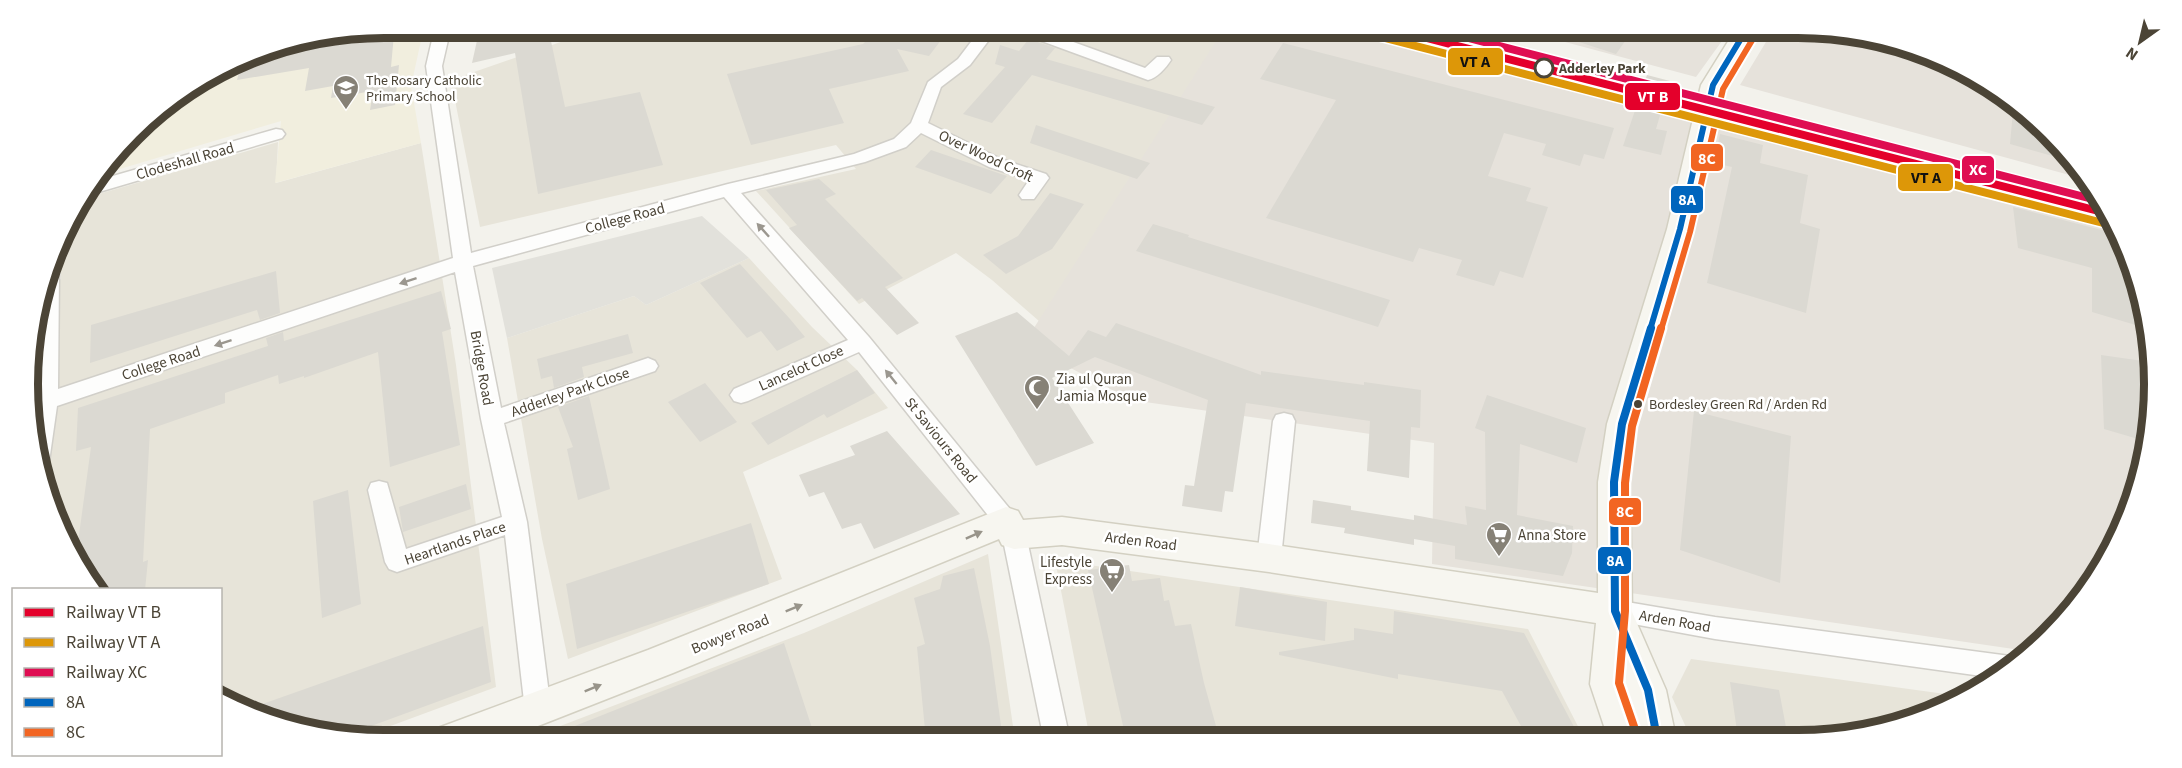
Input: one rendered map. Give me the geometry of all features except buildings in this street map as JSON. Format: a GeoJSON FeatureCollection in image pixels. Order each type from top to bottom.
{"type":"FeatureCollection","features":[{"type":"Feature","properties":{"kind":"main road"},"geometry":{"type":"LineString","coordinates":[[1624,730],[1608,684],[1615,611],[1614,482],[1622,424],[1680,229],[1713,84],[1741,38]]}},
{"type":"Feature","properties":{"kind":"main road","name":"Arden Road"},"geometry":{"type":"LineString","coordinates":[[1010,528],[1062,531],[1269,558],[1615,611]]}},
{"type":"Feature","properties":{"kind":"main road","name":"Bowyer Road"},"geometry":{"type":"LineString","coordinates":[[482,730],[538,710],[926,556],[1010,528]]}},
{"type":"Feature","properties":{"kind":"main road"},"geometry":{"type":"LineString","coordinates":[[1615,611],[1648,690],[1656,730]]}},
{"type":"Feature","properties":{"kind":"street","name":"Bridge Road"},"geometry":{"type":"LineString","coordinates":[[440,38],[434,66],[463,262],[514,522],[538,710]]}},
{"type":"Feature","properties":{"kind":"street","name":"College Road"},"geometry":{"type":"LineString","coordinates":[[41,403],[463,262],[728,190],[859,158],[900,143],[919,125],[934,85],[964,62],[982,38]]}},
{"type":"Feature","properties":{"kind":"street","name":"College Road"},"geometry":{"type":"LineString","coordinates":[[1048,38],[1148,75],[1163,60]]}},
{"type":"Feature","properties":{"kind":"street","name":"Over Wood Croft"},"geometry":{"type":"LineString","coordinates":[[919,125],[995,163],[1040,178],[1028,195]]}},
{"type":"Feature","properties":{"kind":"street","name":"Clodeshall Road"},"geometry":{"type":"LineString","coordinates":[[100,186],[276,134]]}},
{"type":"Feature","properties":{"kind":"street","name":"St Saviours Road"},"geometry":{"type":"LineString","coordinates":[[728,190],[862,342],[1010,528],[1055,730]]}},
{"type":"Feature","properties":{"kind":"street"},"geometry":{"type":"LineString","coordinates":[[40,427],[47,302]]}},
{"type":"Feature","properties":{"kind":"street","name":"Lancelot Close"},"geometry":{"type":"LineString","coordinates":[[741,395],[862,342]]}},
{"type":"Feature","properties":{"kind":"street","name":"Adderley Park Close"},"geometry":{"type":"LineString","coordinates":[[492,419],[648,366]]}},
{"type":"Feature","properties":{"kind":"street"},"geometry":{"type":"LineString","coordinates":[[1269,558],[1284,421]]}},
{"type":"Feature","properties":{"kind":"street","name":"Heartlands Place"},"geometry":{"type":"LineString","coordinates":[[379,490],[396,562],[428,554],[514,522]]}},
{"type":"Feature","properties":{"kind":"street","name":"Arden Road"},"geometry":{"type":"LineString","coordinates":[[1615,611],[1761,635],[1999,666]]}},
{"type":"Feature","properties":{"kind":"shaded area","name":"The Rosary Catholic Primary School"},"geometry":{"type":"Polygon","coordinates":[[[422,38],[411,86],[421,143],[275,183],[281,121],[110,172],[139,139],[173,109],[211,84],[251,64],[294,49],[339,40],[422,38]]]}},
{"type":"Feature","properties":{"kind":"shaded area"},"geometry":{"type":"Polygon","coordinates":[[[572,38],[1266,38],[1047,328],[992,280],[956,253],[859,304],[756,191],[856,169],[836,145],[480,227],[451,80],[572,38]]]}},
{"type":"Feature","properties":{"kind":"shaded area"},"geometry":{"type":"Polygon","coordinates":[[[1218,38],[1367,38],[2107,228],[2126,273],[2138,316],[2144,361],[2144,407],[2133,474],[2109,537],[2073,595],[2043,629],[2020,650],[1432,564],[1434,443],[1131,400],[1065,365],[1032,331],[1218,38]]]}},
{"type":"Feature","properties":{"kind":"shaded area"},"geometry":{"type":"Polygon","coordinates":[[[1550,38],[1724,38],[1696,77],[1550,38]]]}},
{"type":"Feature","properties":{"kind":"shaded area"},"geometry":{"type":"Polygon","coordinates":[[[1768,38],[1843,40],[1888,49],[1951,73],[1991,96],[2043,139],[2076,177],[1740,85],[1768,38]]]}},
{"type":"Feature","properties":{"kind":"shaded area"},"geometry":{"type":"Polygon","coordinates":[[[278,142],[276,183],[421,143],[456,365],[496,687],[380,730],[339,728],[294,719],[251,704],[222,690],[222,588],[104,588],[84,557],[64,517],[49,474],[38,407],[40,339],[49,294],[53,282],[61,279],[61,259],[64,251],[93,196],[278,142]]]}},
{"type":"Feature","properties":{"kind":"shaded area"},"geometry":{"type":"Polygon","coordinates":[[[702,216],[749,258],[646,305],[634,296],[507,338],[492,268],[702,216]]]}},
{"type":"Feature","properties":{"kind":"shaded area"},"geometry":{"type":"Polygon","coordinates":[[[749,258],[812,327],[857,370],[888,408],[743,472],[782,579],[568,659],[542,539],[507,338],[634,296],[646,305],[749,258]]]}},
{"type":"Feature","properties":{"kind":"shaded area"},"geometry":{"type":"Polygon","coordinates":[[[988,554],[1014,730],[550,730],[804,633],[988,554]]]}},
{"type":"Feature","properties":{"kind":"shaded area"},"geometry":{"type":"Polygon","coordinates":[[[1055,560],[1528,629],[1580,730],[1088,730],[1055,560]]]}},
{"type":"Feature","properties":{"kind":"shaded area"},"geometry":{"type":"Polygon","coordinates":[[[1691,659],[1951,695],[1888,719],[1821,730],[1687,730],[1672,697],[1691,659]]]}},
{"type":"Feature","properties":{"kind":"transit line"},"geometry":{"type":"LineString","coordinates":[[1385,38],[2105,223]]}},
{"type":"Feature","properties":{"kind":"transit line"},"geometry":{"type":"LineString","coordinates":[[1427,38],[2098,211]]}},
{"type":"Feature","properties":{"kind":"transit line","name":"8A"},"geometry":{"type":"LineString","coordinates":[[1656,730],[1648,690],[1615,611],[1614,482],[1622,424],[1680,229],[1713,85],[1741,38]]}},
{"type":"Feature","properties":{"kind":"transit line","name":"8C"},"geometry":{"type":"LineString","coordinates":[[1635,730],[1619,683],[1625,611],[1625,483],[1632,426],[1690,232],[1723,89],[1753,38]]}},
{"type":"Feature","properties":{"kind":"rail line","name":"XC"},"geometry":{"type":"LineString","coordinates":[[1469,38],[2091,199]]}},
{"type":"Feature","properties":{"kind":"place","name":"Adderley Park"},"geometry":{"type":"Point","coordinates":[1544,68]}},
{"type":"Feature","properties":{"kind":"place","name":"The Rosary Catholic Primary School"},"geometry":{"type":"Point","coordinates":[346,111]}},
{"type":"Feature","properties":{"kind":"place","name":"Bordesley Green Rd / Arden Rd"},"geometry":{"type":"Point","coordinates":[1638,404]}},
{"type":"Feature","properties":{"kind":"place","name":"Zia ul Quran Jamia Mosque"},"geometry":{"type":"Point","coordinates":[1037,411]}},
{"type":"Feature","properties":{"kind":"place","name":"Anna Store"},"geometry":{"type":"Point","coordinates":[1499,558]}},
{"type":"Feature","properties":{"kind":"place","name":"Lifestyle Express"},"geometry":{"type":"Point","coordinates":[1112,594]}}]}
